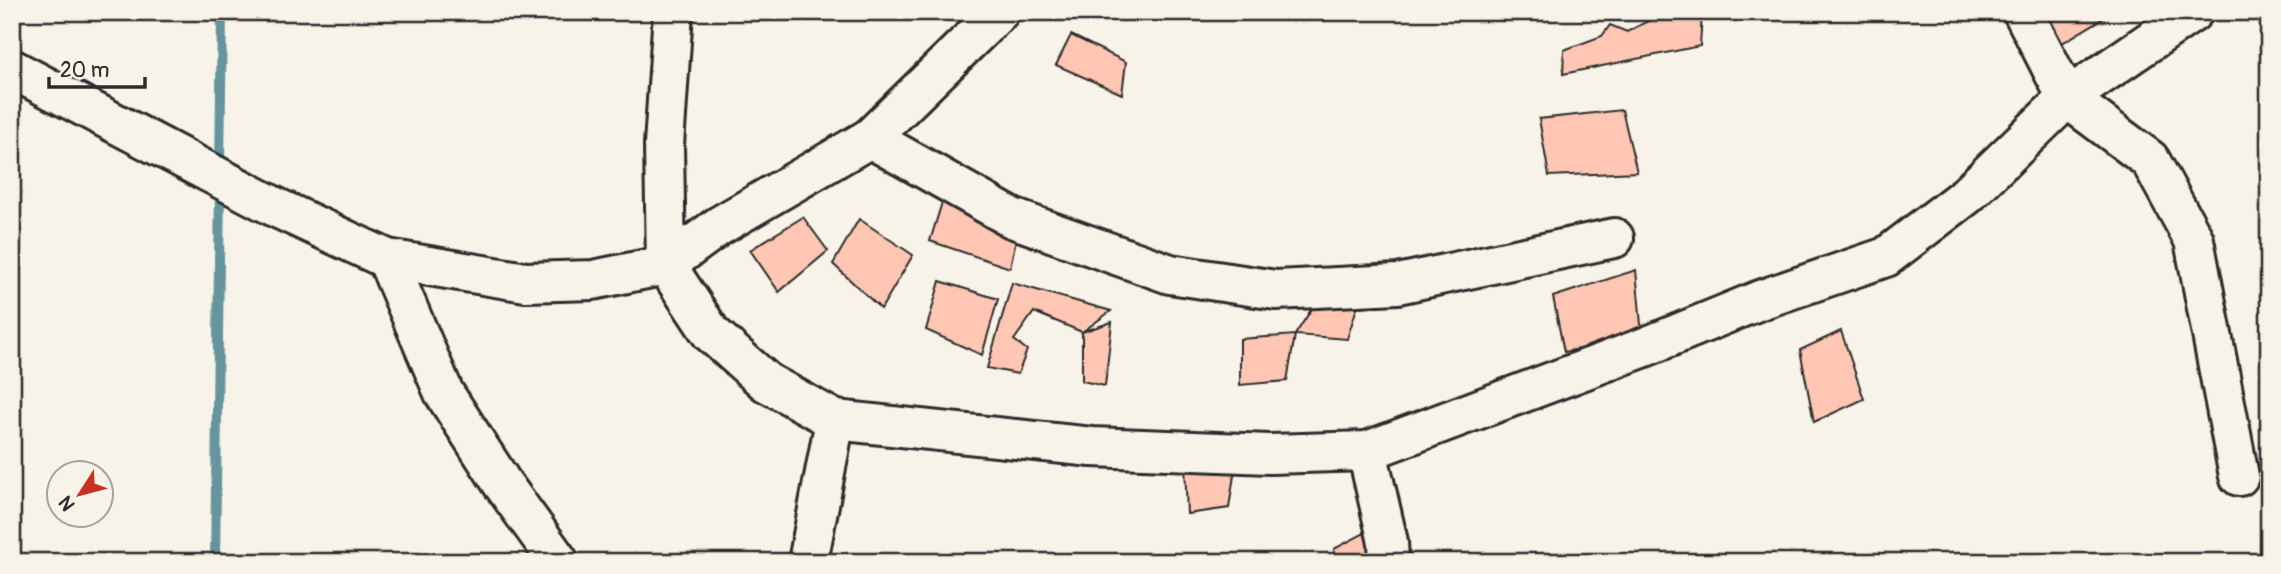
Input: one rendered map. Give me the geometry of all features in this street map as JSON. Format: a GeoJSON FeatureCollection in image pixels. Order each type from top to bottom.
{"type":"FeatureCollection","features":[{"type":"Feature","properties":{"kind":"street"},"geometry":{"type":"LineString","coordinates":[[673,12],[664,145],[666,265],[711,332],[766,382],[835,420],[1092,447],[1270,454],[1367,451],[1645,347],[1760,300],[1886,257],[1967,195],[2067,98],[2193,12]]}},
{"type":"Feature","properties":{"kind":"street"},"geometry":{"type":"LineString","coordinates":[[12,69],[277,208],[387,259],[526,282],[593,280],[666,265],[719,226],[870,138],[999,12]]}},
{"type":"Feature","properties":{"kind":"street"},"geometry":{"type":"LineString","coordinates":[[2023,12],[2067,98],[2150,160],[2194,240],[2239,476]]}},
{"type":"Feature","properties":{"kind":"street"},"geometry":{"type":"LineString","coordinates":[[870,138],[1012,218],[1170,274],[1276,290],[1398,284],[1614,238]]}},
{"type":"Feature","properties":{"kind":"street"},"geometry":{"type":"LineString","coordinates":[[387,259],[444,393],[502,483],[559,562]]}},
{"type":"Feature","properties":{"kind":"street"},"geometry":{"type":"LineString","coordinates":[[808,562],[835,420]]}},
{"type":"Feature","properties":{"kind":"street"},"geometry":{"type":"LineString","coordinates":[[1367,451],[1388,542],[1389,562]]}},
{"type":"Feature","properties":{"kind":"building"},"geometry":{"type":"Polygon","coordinates":[[[1665,12],[1702,12],[1700,46],[1563,74],[1564,50],[1602,36],[1610,25],[1627,32],[1665,12]]]}},
{"type":"Feature","properties":{"kind":"building"},"geometry":{"type":"Polygon","coordinates":[[[2044,12],[2105,12],[2107,16],[2062,43],[2044,12]]]}},
{"type":"Feature","properties":{"kind":"building"},"geometry":{"type":"Polygon","coordinates":[[[1071,35],[1126,62],[1122,94],[1056,65],[1071,35]]]}},
{"type":"Feature","properties":{"kind":"building"},"geometry":{"type":"Polygon","coordinates":[[[1622,110],[1637,172],[1549,176],[1539,119],[1622,110]]]}},
{"type":"Feature","properties":{"kind":"building"},"geometry":{"type":"Polygon","coordinates":[[[944,196],[1018,230],[1010,268],[930,241],[944,196]]]}},
{"type":"Feature","properties":{"kind":"building"},"geometry":{"type":"Polygon","coordinates":[[[803,217],[828,251],[779,292],[750,250],[803,217]]]}},
{"type":"Feature","properties":{"kind":"building"},"geometry":{"type":"Polygon","coordinates":[[[859,219],[913,255],[881,309],[833,264],[859,219]]]}},
{"type":"Feature","properties":{"kind":"building"},"geometry":{"type":"Polygon","coordinates":[[[1636,270],[1642,336],[1564,352],[1553,297],[1636,270]]]}},
{"type":"Feature","properties":{"kind":"building"},"geometry":{"type":"Polygon","coordinates":[[[940,281],[998,299],[982,355],[926,330],[940,281]]]}},
{"type":"Feature","properties":{"kind":"building"},"geometry":{"type":"Polygon","coordinates":[[[1012,283],[1111,311],[1082,332],[1034,312],[1014,340],[1027,350],[1018,374],[987,368],[1012,283]]]}},
{"type":"Feature","properties":{"kind":"building"},"geometry":{"type":"Polygon","coordinates":[[[1361,295],[1347,339],[1295,335],[1318,299],[1361,295]]]}},
{"type":"Feature","properties":{"kind":"building"},"geometry":{"type":"Polygon","coordinates":[[[1112,322],[1105,386],[1082,381],[1082,332],[1112,322]]]}},
{"type":"Feature","properties":{"kind":"building"},"geometry":{"type":"Polygon","coordinates":[[[1841,331],[1864,399],[1814,422],[1800,350],[1841,331]]]}},
{"type":"Feature","properties":{"kind":"building"},"geometry":{"type":"Polygon","coordinates":[[[1295,335],[1287,381],[1240,385],[1240,339],[1295,335]]]}},
{"type":"Feature","properties":{"kind":"building"},"geometry":{"type":"Polygon","coordinates":[[[1236,462],[1229,508],[1187,514],[1185,465],[1236,462]]]}},
{"type":"Feature","properties":{"kind":"building"},"geometry":{"type":"Polygon","coordinates":[[[1372,529],[1374,562],[1335,562],[1334,549],[1372,529]]]}},
{"type":"Feature","properties":{"kind":"waterway"},"geometry":{"type":"LineString","coordinates":[[220,169],[222,12]]}},
{"type":"Feature","properties":{"kind":"waterway"},"geometry":{"type":"LineString","coordinates":[[215,562],[220,188]]}}]}
